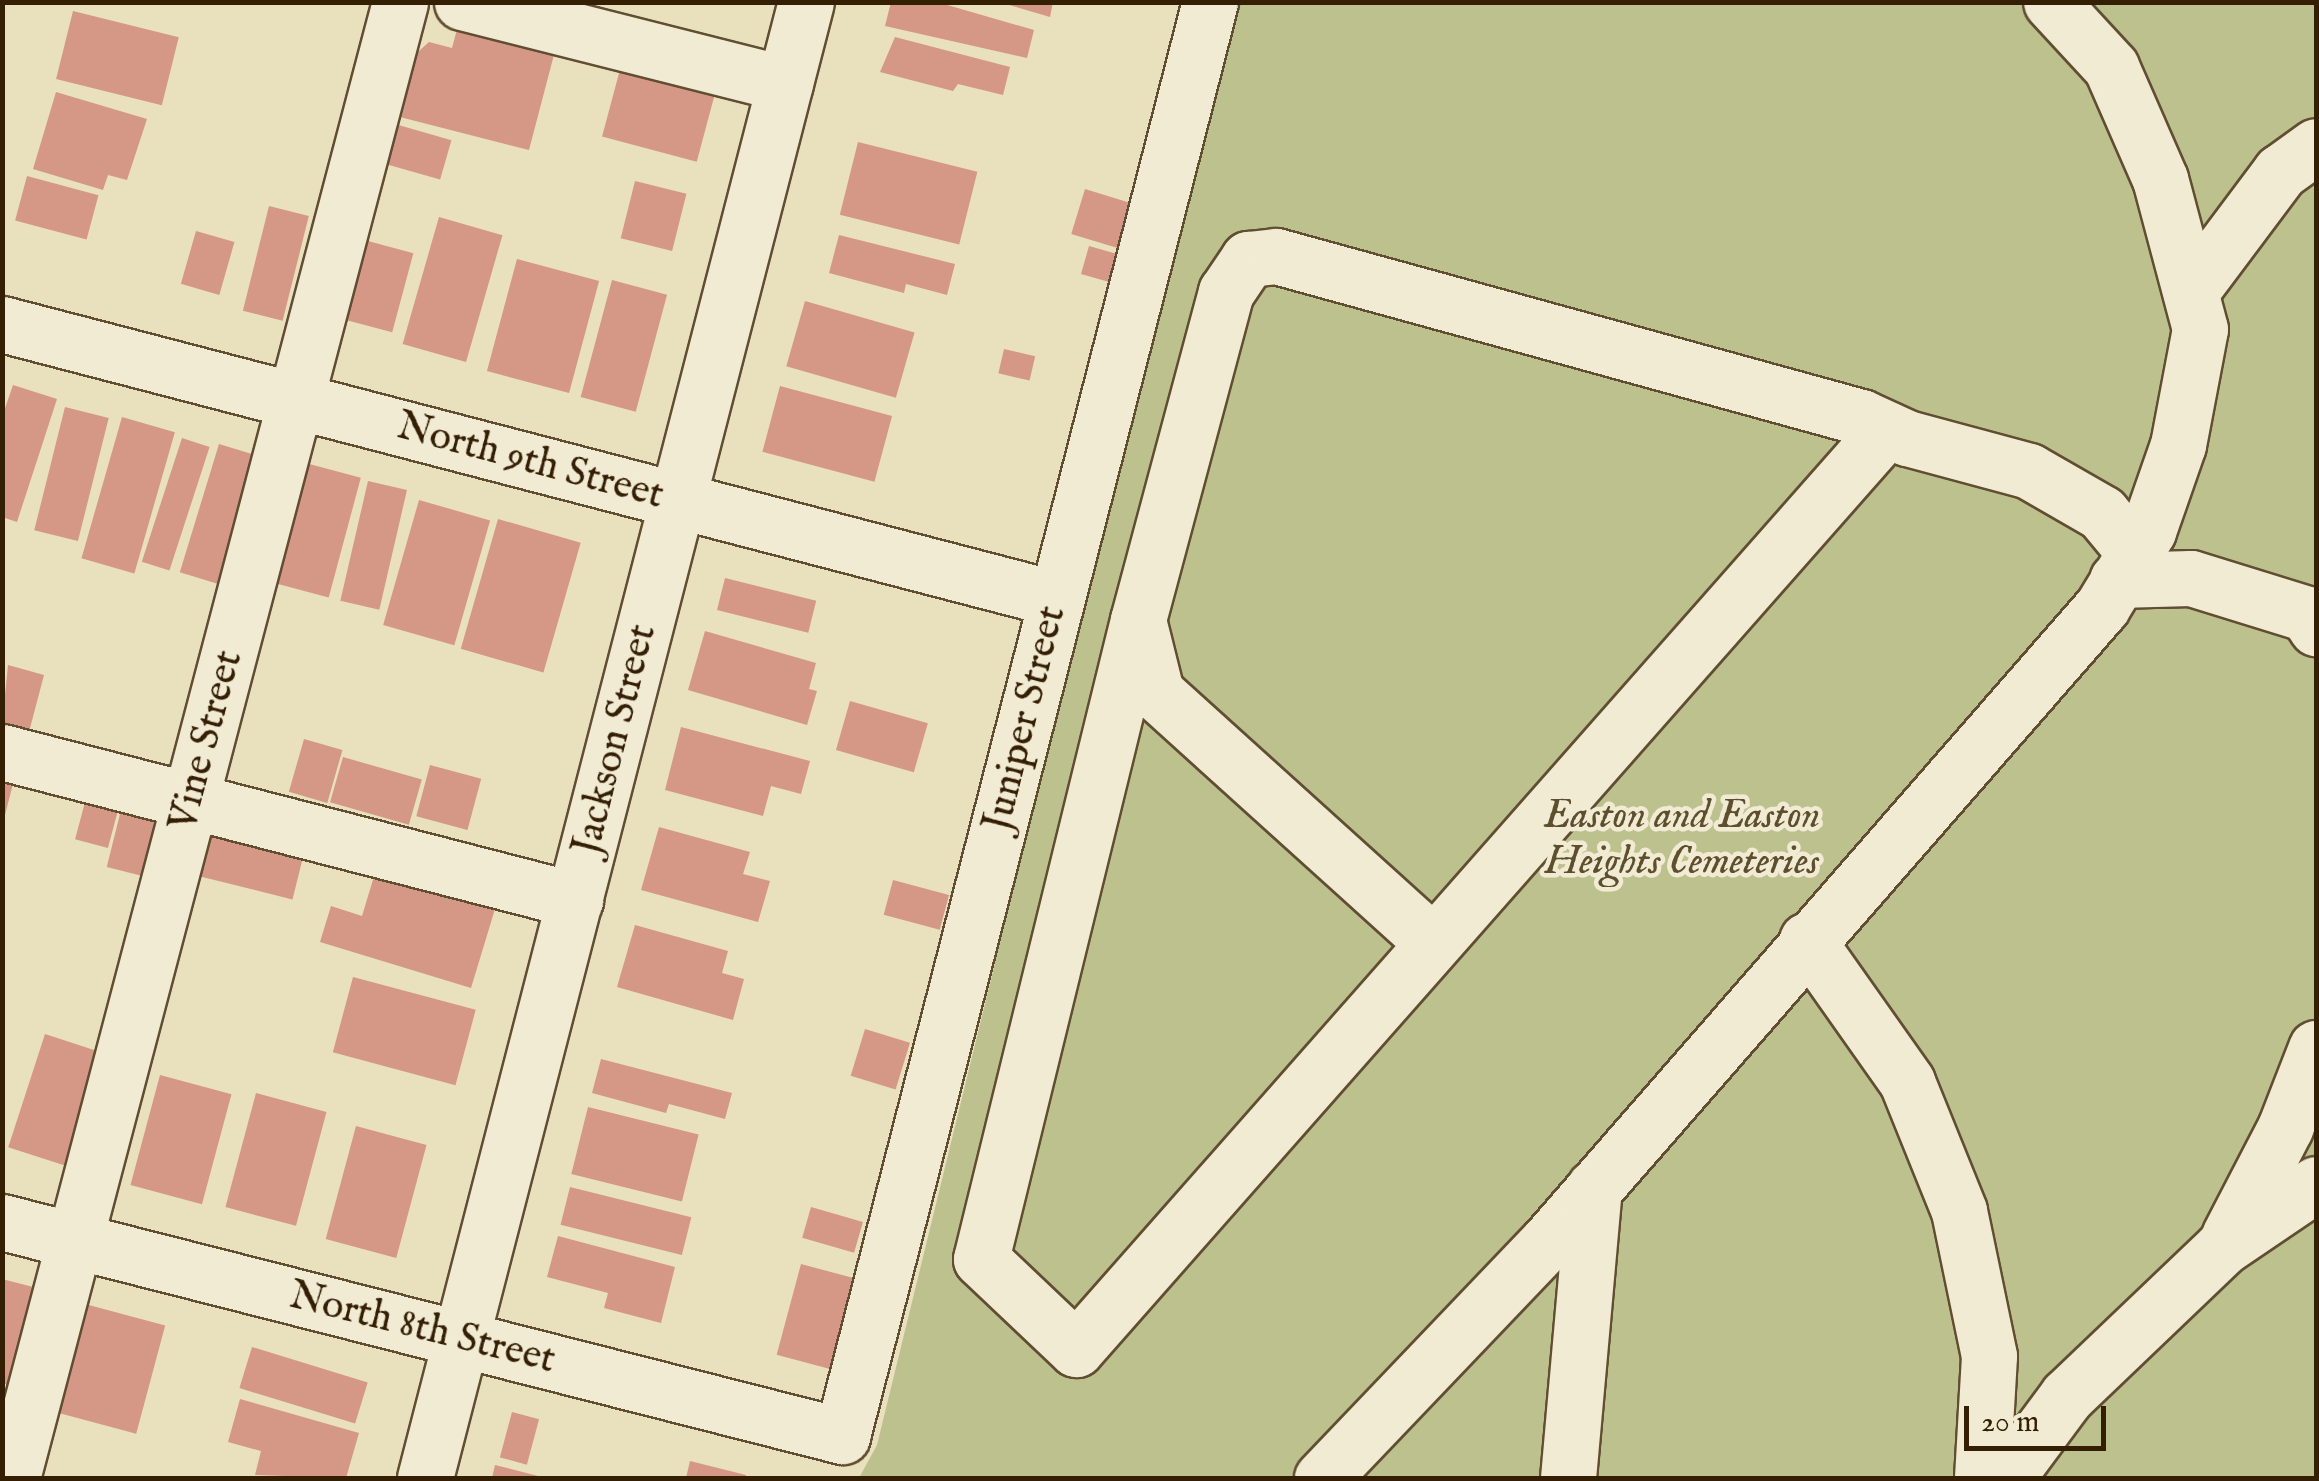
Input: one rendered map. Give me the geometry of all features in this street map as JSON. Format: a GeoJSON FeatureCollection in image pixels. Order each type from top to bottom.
{"type":"FeatureCollection","features":[{"type":"Feature","properties":{"kind":"street","name":"Vine Street"},"geometry":{"type":"LineString","coordinates":[[12,1478],[400,2]]}},
{"type":"Feature","properties":{"kind":"street"},"geometry":{"type":"LineString","coordinates":[[462,2],[785,84]]}},
{"type":"Feature","properties":{"kind":"street","name":"Jackson Street"},"geometry":{"type":"LineString","coordinates":[[426,1478],[806,2]]}},
{"type":"Feature","properties":{"kind":"street","name":"Juniper Street"},"geometry":{"type":"LineString","coordinates":[[842,1436],[1210,2]]}},
{"type":"Feature","properties":{"kind":"street"},"geometry":{"type":"LineString","coordinates":[[1322,1478],[1594,1188],[2102,606],[2126,566],[2178,445],[2200,330],[2160,179],[2111,68],[2050,2]]}},
{"type":"Feature","properties":{"kind":"street"},"geometry":{"type":"LineString","coordinates":[[2191,291],[2280,172],[2316,146]]}},
{"type":"Feature","properties":{"kind":"street"},"geometry":{"type":"LineString","coordinates":[[1887,429],[1430,940],[1076,1349],[980,1259],[1138,620],[1226,292],[1248,259],[1276,256],[1887,429],[2028,471],[2102,513],[2126,566]]}},
{"type":"Feature","properties":{"kind":"street","name":"North 9th Street"},"geometry":{"type":"LineString","coordinates":[[2,324],[1057,599]]}},
{"type":"Feature","properties":{"kind":"street"},"geometry":{"type":"LineString","coordinates":[[2126,566],[2191,578],[2307,614],[2316,628]]}},
{"type":"Feature","properties":{"kind":"street"},"geometry":{"type":"LineString","coordinates":[[1138,620],[1156,692],[1430,940]]}},
{"type":"Feature","properties":{"kind":"street"},"geometry":{"type":"LineString","coordinates":[[2,752],[575,900]]}},
{"type":"Feature","properties":{"kind":"street"},"geometry":{"type":"LineString","coordinates":[[1807,940],[1907,1082],[1959,1211],[1988,1356],[1982,1478]]}},
{"type":"Feature","properties":{"kind":"street"},"geometry":{"type":"LineString","coordinates":[[2223,1247],[2285,1128],[2316,1048]]}},
{"type":"Feature","properties":{"kind":"street"},"geometry":{"type":"LineString","coordinates":[[2006,1478],[2067,1396],[2223,1247],[2316,1184]]}},
{"type":"Feature","properties":{"kind":"street"},"geometry":{"type":"LineString","coordinates":[[1568,1478],[1594,1188]]}},
{"type":"Feature","properties":{"kind":"street","name":"North 8th Street"},"geometry":{"type":"LineString","coordinates":[[2,1222],[842,1436]]}},
{"type":"Feature","properties":{"kind":"street"},"geometry":{"type":"LineString","coordinates":[[1503,1289],[1550,1304],[1583,1328]]}},
{"type":"Feature","properties":{"kind":"green space","name":"Easton and Easton Heights Cemeteries"},"geometry":{"type":"Polygon","coordinates":[[[1230,3],[2316,3],[2316,1478],[859,1478],[877,1445],[1230,3]]]}},
{"type":"Feature","properties":{"kind":"building"},"geometry":{"type":"Polygon","coordinates":[[[891,2],[937,2],[1034,30],[1027,58],[885,26],[891,2]]]}},
{"type":"Feature","properties":{"kind":"building"},"geometry":{"type":"Polygon","coordinates":[[[999,2],[1053,2],[1050,17],[999,2]]]}},
{"type":"Feature","properties":{"kind":"building"},"geometry":{"type":"Polygon","coordinates":[[[73,11],[179,37],[162,105],[56,79],[73,11]]]}},
{"type":"Feature","properties":{"kind":"building"},"geometry":{"type":"Polygon","coordinates":[[[459,22],[556,47],[529,150],[396,116],[410,59],[429,42],[452,48],[459,22]]]}},
{"type":"Feature","properties":{"kind":"building"},"geometry":{"type":"Polygon","coordinates":[[[895,37],[1010,67],[1003,95],[958,84],[953,91],[880,72],[895,37]]]}},
{"type":"Feature","properties":{"kind":"building"},"geometry":{"type":"Polygon","coordinates":[[[622,62],[717,87],[697,162],[602,136],[622,62]]]}},
{"type":"Feature","properties":{"kind":"building"},"geometry":{"type":"Polygon","coordinates":[[[56,92],[147,119],[127,180],[108,175],[103,190],[33,169],[56,92]]]}},
{"type":"Feature","properties":{"kind":"building"},"geometry":{"type":"Polygon","coordinates":[[[388,122],[451,140],[440,180],[377,161],[388,122]]]}},
{"type":"Feature","properties":{"kind":"building"},"geometry":{"type":"Polygon","coordinates":[[[858,142],[977,172],[959,245],[840,215],[858,142]]]}},
{"type":"Feature","properties":{"kind":"building"},"geometry":{"type":"Polygon","coordinates":[[[27,176],[98,195],[87,240],[15,220],[27,176]]]}},
{"type":"Feature","properties":{"kind":"building"},"geometry":{"type":"Polygon","coordinates":[[[635,181],[686,194],[672,251],[621,238],[635,181]]]}},
{"type":"Feature","properties":{"kind":"building"},"geometry":{"type":"Polygon","coordinates":[[[1085,189],[1134,204],[1120,249],[1071,234],[1085,189]]]}},
{"type":"Feature","properties":{"kind":"building"},"geometry":{"type":"Polygon","coordinates":[[[269,206],[309,216],[283,321],[243,311],[269,206]]]}},
{"type":"Feature","properties":{"kind":"building"},"geometry":{"type":"Polygon","coordinates":[[[439,217],[502,235],[466,362],[403,344],[439,217]]]}},
{"type":"Feature","properties":{"kind":"building"},"geometry":{"type":"Polygon","coordinates":[[[196,231],[234,242],[219,295],[181,284],[196,231]]]}},
{"type":"Feature","properties":{"kind":"building"},"geometry":{"type":"Polygon","coordinates":[[[839,235],[955,264],[947,295],[906,284],[904,293],[829,273],[839,235]]]}},
{"type":"Feature","properties":{"kind":"building"},"geometry":{"type":"Polygon","coordinates":[[[368,241],[413,253],[392,332],[347,320],[368,241]]]}},
{"type":"Feature","properties":{"kind":"building"},"geometry":{"type":"Polygon","coordinates":[[[1089,246],[1120,255],[1112,283],[1081,274],[1089,246]]]}},
{"type":"Feature","properties":{"kind":"building"},"geometry":{"type":"Polygon","coordinates":[[[517,259],[599,281],[569,393],[487,371],[517,259]]]}},
{"type":"Feature","properties":{"kind":"building"},"geometry":{"type":"Polygon","coordinates":[[[612,280],[667,295],[636,412],[581,397],[612,280]]]}},
{"type":"Feature","properties":{"kind":"building"},"geometry":{"type":"Polygon","coordinates":[[[805,301],[915,332],[896,398],[786,366],[805,301]]]}},
{"type":"Feature","properties":{"kind":"building"},"geometry":{"type":"Polygon","coordinates":[[[1004,349],[1035,356],[1030,381],[998,373],[1004,349]]]}},
{"type":"Feature","properties":{"kind":"building"},"geometry":{"type":"Polygon","coordinates":[[[13,385],[57,399],[17,522],[2,517],[2,417],[13,385]]]}},
{"type":"Feature","properties":{"kind":"building"},"geometry":{"type":"Polygon","coordinates":[[[780,386],[892,416],[874,482],[762,452],[780,386]]]}},
{"type":"Feature","properties":{"kind":"building"},"geometry":{"type":"Polygon","coordinates":[[[65,407],[109,418],[78,541],[34,530],[65,407]]]}},
{"type":"Feature","properties":{"kind":"building"},"geometry":{"type":"Polygon","coordinates":[[[122,417],[175,432],[134,573],[81,558],[122,417]]]}},
{"type":"Feature","properties":{"kind":"building"},"geometry":{"type":"Polygon","coordinates":[[[182,438],[210,447],[169,571],[142,562],[182,438]]]}},
{"type":"Feature","properties":{"kind":"building"},"geometry":{"type":"Polygon","coordinates":[[[219,444],[265,458],[226,586],[180,572],[219,444]]]}},
{"type":"Feature","properties":{"kind":"building"},"geometry":{"type":"Polygon","coordinates":[[[298,461],[361,478],[329,598],[266,581],[298,461]]]}},
{"type":"Feature","properties":{"kind":"building"},"geometry":{"type":"Polygon","coordinates":[[[368,481],[407,490],[379,610],[340,601],[368,481]]]}},
{"type":"Feature","properties":{"kind":"building"},"geometry":{"type":"Polygon","coordinates":[[[419,500],[490,520],[454,645],[383,625],[419,500]]]}},
{"type":"Feature","properties":{"kind":"building"},"geometry":{"type":"Polygon","coordinates":[[[498,519],[581,543],[543,672],[461,649],[498,519]]]}},
{"type":"Feature","properties":{"kind":"building"},"geometry":{"type":"Polygon","coordinates":[[[725,578],[816,601],[808,633],[717,610],[725,578]]]}},
{"type":"Feature","properties":{"kind":"building"},"geometry":{"type":"Polygon","coordinates":[[[705,631],[816,663],[809,689],[817,691],[807,725],[688,690],[705,631]]]}},
{"type":"Feature","properties":{"kind":"building"},"geometry":{"type":"Polygon","coordinates":[[[8,665],[44,675],[29,732],[2,725],[8,665]]]}},
{"type":"Feature","properties":{"kind":"building"},"geometry":{"type":"Polygon","coordinates":[[[850,701],[928,723],[914,772],[836,750],[850,701]]]}},
{"type":"Feature","properties":{"kind":"building"},"geometry":{"type":"Polygon","coordinates":[[[681,727],[810,761],[801,794],[771,786],[763,816],[665,790],[681,727]]]}},
{"type":"Feature","properties":{"kind":"building"},"geometry":{"type":"Polygon","coordinates":[[[304,739],[342,750],[327,803],[289,792],[304,739]]]}},
{"type":"Feature","properties":{"kind":"building"},"geometry":{"type":"Polygon","coordinates":[[[343,757],[422,780],[409,825],[330,802],[343,757]]]}},
{"type":"Feature","properties":{"kind":"building"},"geometry":{"type":"Polygon","coordinates":[[[430,765],[481,779],[467,830],[416,816],[430,765]]]}},
{"type":"Feature","properties":{"kind":"building"},"geometry":{"type":"Polygon","coordinates":[[[2,769],[16,772],[4,819],[2,819],[2,769]]]}},
{"type":"Feature","properties":{"kind":"building"},"geometry":{"type":"Polygon","coordinates":[[[88,791],[121,800],[108,848],[75,839],[88,791]]]}},
{"type":"Feature","properties":{"kind":"building"},"geometry":{"type":"Polygon","coordinates":[[[123,802],[166,813],[149,878],[107,867],[123,802]]]}},
{"type":"Feature","properties":{"kind":"building"},"geometry":{"type":"Polygon","coordinates":[[[659,827],[750,852],[743,874],[770,881],[758,922],[641,890],[659,827]]]}},
{"type":"Feature","properties":{"kind":"building"},"geometry":{"type":"Polygon","coordinates":[[[208,833],[303,857],[292,899],[197,876],[208,833]]]}},
{"type":"Feature","properties":{"kind":"building"},"geometry":{"type":"Polygon","coordinates":[[[375,873],[495,909],[471,988],[320,942],[331,906],[362,916],[375,873]]]}},
{"type":"Feature","properties":{"kind":"building"},"geometry":{"type":"Polygon","coordinates":[[[893,880],[949,895],[940,930],[884,915],[893,880]]]}},
{"type":"Feature","properties":{"kind":"building"},"geometry":{"type":"Polygon","coordinates":[[[635,925],[728,951],[722,973],[744,979],[733,1020],[617,987],[635,925]]]}},
{"type":"Feature","properties":{"kind":"building"},"geometry":{"type":"Polygon","coordinates":[[[353,977],[476,1010],[455,1085],[333,1052],[353,977]]]}},
{"type":"Feature","properties":{"kind":"building"},"geometry":{"type":"Polygon","coordinates":[[[865,1029],[910,1043],[896,1090],[851,1076],[865,1029]]]}},
{"type":"Feature","properties":{"kind":"building"},"geometry":{"type":"Polygon","coordinates":[[[45,1034],[104,1053],[67,1166],[8,1147],[45,1034]]]}},
{"type":"Feature","properties":{"kind":"building"},"geometry":{"type":"Polygon","coordinates":[[[601,1059],[732,1093],[725,1119],[669,1104],[666,1113],[592,1093],[601,1059]]]}},
{"type":"Feature","properties":{"kind":"building"},"geometry":{"type":"Polygon","coordinates":[[[160,1075],[231,1094],[202,1204],[130,1185],[160,1075]]]}},
{"type":"Feature","properties":{"kind":"building"},"geometry":{"type":"Polygon","coordinates":[[[256,1093],[327,1112],[296,1226],[225,1207],[256,1093]]]}},
{"type":"Feature","properties":{"kind":"building"},"geometry":{"type":"Polygon","coordinates":[[[588,1107],[699,1135],[682,1202],[571,1174],[588,1107]]]}},
{"type":"Feature","properties":{"kind":"building"},"geometry":{"type":"Polygon","coordinates":[[[356,1126],[427,1145],[396,1258],[326,1239],[356,1126]]]}},
{"type":"Feature","properties":{"kind":"building"},"geometry":{"type":"Polygon","coordinates":[[[570,1187],[691,1217],[682,1255],[561,1225],[570,1187]]]}},
{"type":"Feature","properties":{"kind":"building"},"geometry":{"type":"Polygon","coordinates":[[[811,1207],[863,1222],[854,1253],[802,1238],[811,1207]]]}},
{"type":"Feature","properties":{"kind":"building"},"geometry":{"type":"Polygon","coordinates":[[[558,1236],[675,1267],[661,1323],[604,1308],[608,1293],[547,1277],[558,1236]]]}},
{"type":"Feature","properties":{"kind":"building"},"geometry":{"type":"Polygon","coordinates":[[[801,1264],[862,1280],[838,1371],[777,1355],[801,1264]]]}},
{"type":"Feature","properties":{"kind":"building"},"geometry":{"type":"Polygon","coordinates":[[[2,1279],[41,1289],[15,1386],[2,1383],[2,1279]]]}},
{"type":"Feature","properties":{"kind":"building"},"geometry":{"type":"Polygon","coordinates":[[[85,1304],[165,1325],[136,1434],[56,1412],[85,1304]]]}},
{"type":"Feature","properties":{"kind":"building"},"geometry":{"type":"Polygon","coordinates":[[[252,1347],[368,1382],[355,1423],[239,1388],[252,1347]]]}},
{"type":"Feature","properties":{"kind":"building"},"geometry":{"type":"Polygon","coordinates":[[[240,1399],[359,1433],[346,1478],[255,1475],[261,1451],[228,1442],[240,1399]]]}},
{"type":"Feature","properties":{"kind":"building"},"geometry":{"type":"Polygon","coordinates":[[[512,1412],[539,1419],[527,1465],[500,1457],[512,1412]]]}},
{"type":"Feature","properties":{"kind":"building"},"geometry":{"type":"Polygon","coordinates":[[[690,1461],[746,1475],[686,1478],[690,1461]]]}},
{"type":"Feature","properties":{"kind":"building"},"geometry":{"type":"Polygon","coordinates":[[[495,1465],[542,1477],[542,1478],[492,1478],[495,1465]]]}}]}
